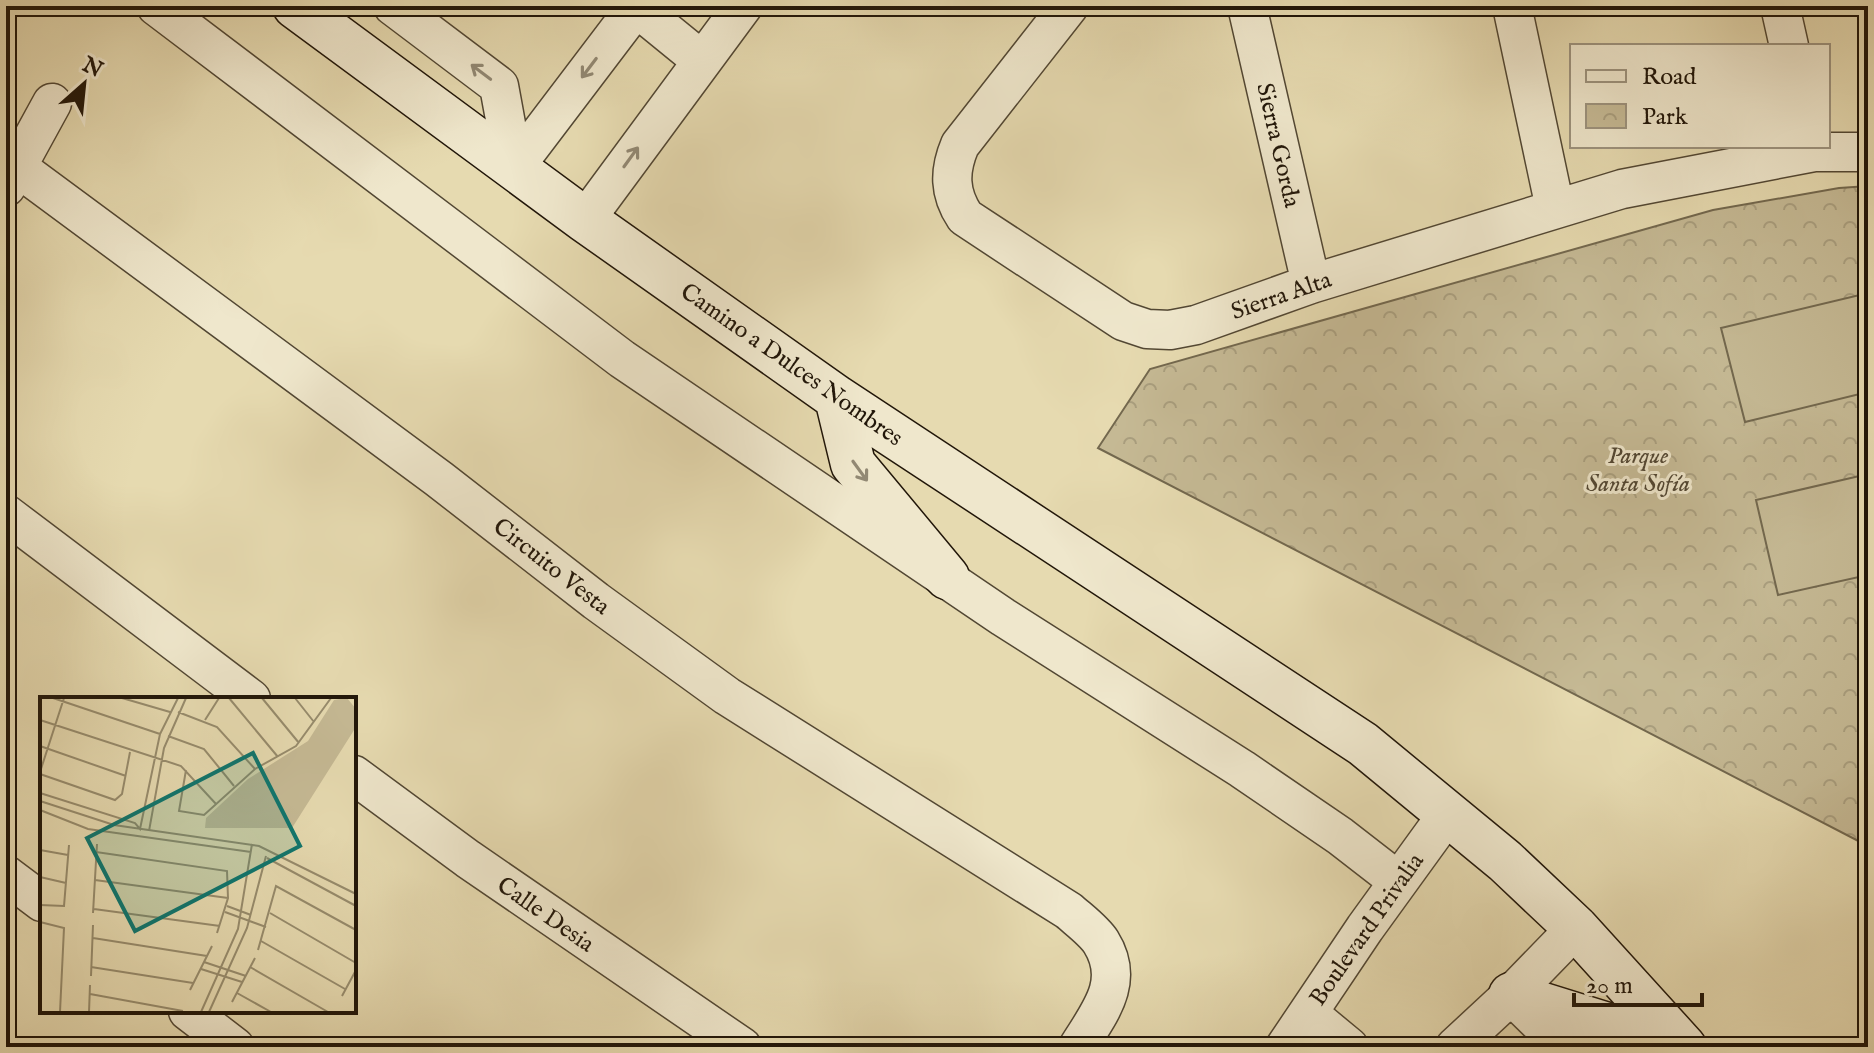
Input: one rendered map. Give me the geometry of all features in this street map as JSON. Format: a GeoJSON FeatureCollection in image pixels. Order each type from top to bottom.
{"type":"FeatureCollection","features":[{"type":"Feature","properties":{"kind":"main road","name":"Camino a Dulces Nombres"},"geometry":{"type":"LineString","coordinates":[[295,6],[585,220],[837,398],[1363,744],[1449,812],[1576,928],[1684,1047]]}},
{"type":"Feature","properties":{"kind":"main road"},"geometry":{"type":"LineString","coordinates":[[837,398],[853,464],[947,577]]}},
{"type":"Feature","properties":{"kind":"main road"},"geometry":{"type":"LineString","coordinates":[[1511,995],[1678,1047]]}},
{"type":"Feature","properties":{"kind":"street"},"geometry":{"type":"LineString","coordinates":[[156,6],[622,359],[1003,617],[1242,769],[1340,836],[1398,881]]}},
{"type":"Feature","properties":{"kind":"street"},"geometry":{"type":"LineString","coordinates":[[393,6],[499,86],[514,168]]}},
{"type":"Feature","properties":{"kind":"street"},"geometry":{"type":"LineString","coordinates":[[585,220],[743,6]]}},
{"type":"Feature","properties":{"kind":"street","name":"Sierra Alta"},"geometry":{"type":"LineString","coordinates":[[1069,6],[960,145],[953,162],[951,179],[956,203],[965,217],[1123,321],[1147,329],[1170,330],[1196,325],[1311,284],[1622,189],[1813,149],[1868,152]]}},
{"type":"Feature","properties":{"kind":"street","name":"Sierra Gorda"},"geometry":{"type":"LineString","coordinates":[[1247,6],[1311,284]]}},
{"type":"Feature","properties":{"kind":"street"},"geometry":{"type":"LineString","coordinates":[[1512,6],[1555,208]]}},
{"type":"Feature","properties":{"kind":"street"},"geometry":{"type":"LineString","coordinates":[[1780,6],[1789,44]]}},
{"type":"Feature","properties":{"kind":"street"},"geometry":{"type":"LineString","coordinates":[[514,168],[636,7],[701,60]]}},
{"type":"Feature","properties":{"kind":"street"},"geometry":{"type":"LineString","coordinates":[[12,177],[52,103]]}},
{"type":"Feature","properties":{"kind":"street","name":"Circuito Vesta"},"geometry":{"type":"LineString","coordinates":[[12,177],[439,479],[596,601],[727,696],[1069,911],[1100,940],[1111,964],[1111,986],[1078,1047]]}},
{"type":"Feature","properties":{"kind":"street"},"geometry":{"type":"LineString","coordinates":[[6,514],[248,697]]}},
{"type":"Feature","properties":{"kind":"street","name":"Calle Desia"},"geometry":{"type":"LineString","coordinates":[[356,776],[468,859],[742,1047]]}},
{"type":"Feature","properties":{"kind":"street","name":"Boulevard Privalia"},"geometry":{"type":"LineString","coordinates":[[1285,1047],[1449,812]]}},
{"type":"Feature","properties":{"kind":"street"},"geometry":{"type":"LineString","coordinates":[[6,875],[40,900]]}},
{"type":"Feature","properties":{"kind":"street"},"geometry":{"type":"LineString","coordinates":[[1455,1047],[1576,928]]}},
{"type":"Feature","properties":{"kind":"street"},"geometry":{"type":"LineString","coordinates":[[1511,995],[1564,1047]]}},
{"type":"Feature","properties":{"kind":"street"},"geometry":{"type":"LineString","coordinates":[[191,1013],[235,1047]]}},
{"type":"Feature","properties":{"kind":"street"},"geometry":{"type":"LineString","coordinates":[[1308,1013],[1349,1047]]}},
{"type":"Feature","properties":{"kind":"green space","name":"Parque Santa Sofía"},"geometry":{"type":"Polygon","coordinates":[[[1868,186],[1868,846],[1098,448],[1150,369],[1713,210],[1839,188],[1868,186]]]}},
{"type":"Feature","properties":{"kind":"green space"},"geometry":{"type":"Polygon","coordinates":[[[1868,293],[1868,392],[1745,422],[1721,328],[1868,293]]]}},
{"type":"Feature","properties":{"kind":"green space"},"geometry":{"type":"Polygon","coordinates":[[[1868,474],[1868,575],[1778,595],[1756,500],[1868,474]]]}}]}
